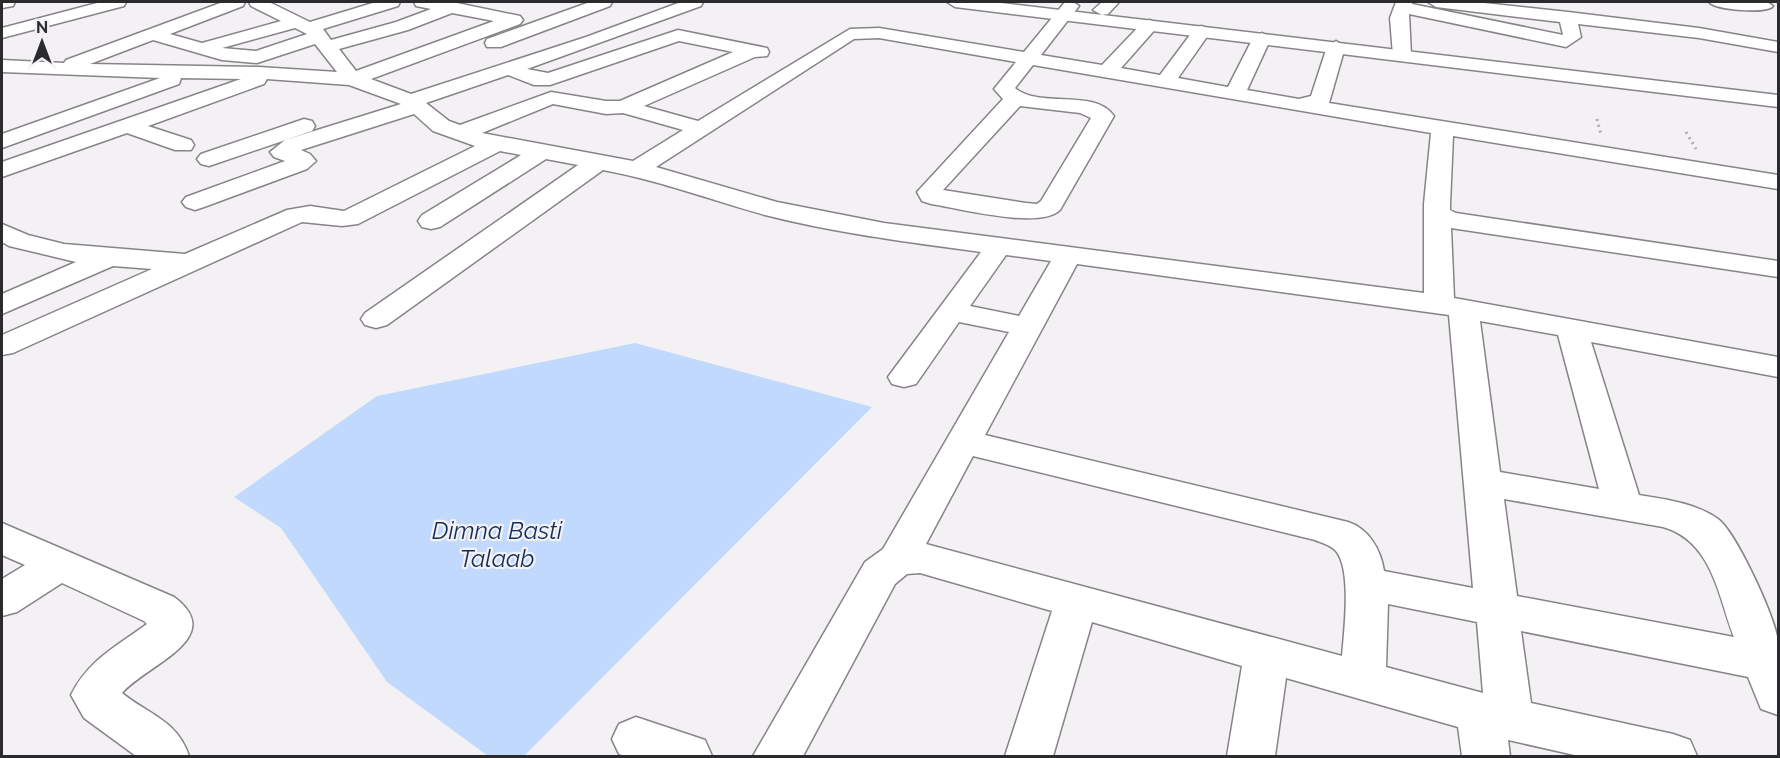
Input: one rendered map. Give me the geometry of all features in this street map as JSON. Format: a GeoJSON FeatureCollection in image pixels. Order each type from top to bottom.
{"type":"FeatureCollection","features":[{"type":"Feature","properties":{"kind":"main road"},"geometry":{"type":"LineString","coordinates":[[2,5],[7,2]]}},
{"type":"Feature","properties":{"kind":"main road"},"geometry":{"type":"LineString","coordinates":[[2,33],[118,2]]}},
{"type":"Feature","properties":{"kind":"main road"},"geometry":{"type":"LineString","coordinates":[[60,69],[237,2]]}},
{"type":"Feature","properties":{"kind":"main road"},"geometry":{"type":"LineString","coordinates":[[257,2],[319,33]]}},
{"type":"Feature","properties":{"kind":"main road"},"geometry":{"type":"LineString","coordinates":[[272,2],[319,33],[390,93],[441,126],[458,134],[496,144],[637,169],[816,219],[998,247],[1451,305],[1779,367]]}},
{"type":"Feature","properties":{"kind":"main road"},"geometry":{"type":"LineString","coordinates":[[151,34],[222,54],[257,57],[392,2]]}},
{"type":"Feature","properties":{"kind":"main road"},"geometry":{"type":"LineString","coordinates":[[422,2],[541,26],[592,41]]}},
{"type":"Feature","properties":{"kind":"main road"},"geometry":{"type":"LineString","coordinates":[[209,159],[390,93],[541,26],[604,2]]}},
{"type":"Feature","properties":{"kind":"main road"},"geometry":{"type":"LineString","coordinates":[[659,2],[690,3]]}},
{"type":"Feature","properties":{"kind":"main road"},"geometry":{"type":"LineString","coordinates":[[955,2],[1067,11],[1150,25],[1336,47],[1402,49],[1779,86]]}},
{"type":"Feature","properties":{"kind":"main road"},"geometry":{"type":"LineString","coordinates":[[1029,2],[1067,11],[1106,6],[1779,101]]}},
{"type":"Feature","properties":{"kind":"main road"},"geometry":{"type":"LineString","coordinates":[[1436,2],[1699,33],[1774,24]]}},
{"type":"Feature","properties":{"kind":"main road"},"geometry":{"type":"LineString","coordinates":[[1535,2],[1577,6],[1582,5],[1582,2]]}},
{"type":"Feature","properties":{"kind":"main road"},"geometry":{"type":"LineString","coordinates":[[1717,2],[1774,24]]}},
{"type":"Feature","properties":{"kind":"main road"},"geometry":{"type":"LineString","coordinates":[[2,66],[274,74],[390,93],[509,69],[592,41],[690,3]]}},
{"type":"Feature","properties":{"kind":"main road"},"geometry":{"type":"LineString","coordinates":[[1402,49],[1399,18],[1403,4],[1566,41],[1572,37],[1568,17]]}},
{"type":"Feature","properties":{"kind":"main road"},"geometry":{"type":"LineString","coordinates":[[2,5],[66,15]]}},
{"type":"Feature","properties":{"kind":"main road"},"geometry":{"type":"LineString","coordinates":[[202,48],[319,33],[402,26],[452,8]]}},
{"type":"Feature","properties":{"kind":"main road"},"geometry":{"type":"LineString","coordinates":[[1016,98],[932,188],[929,192],[931,196],[1026,212],[1048,209],[1103,116],[1088,110],[1016,98],[1004,89],[1067,11]]}},
{"type":"Feature","properties":{"kind":"main road"},"geometry":{"type":"LineString","coordinates":[[195,202],[299,165],[304,161],[302,159],[282,152],[390,93],[514,20]]}},
{"type":"Feature","properties":{"kind":"main road"},"geometry":{"type":"LineString","coordinates":[[1107,73],[1150,25]]}},
{"type":"Feature","properties":{"kind":"main road"},"geometry":{"type":"LineString","coordinates":[[1164,83],[1202,31]]}},
{"type":"Feature","properties":{"kind":"main road"},"geometry":{"type":"LineString","coordinates":[[637,169],[806,62],[858,32],[1027,58],[1442,129],[1779,182]]}},
{"type":"Feature","properties":{"kind":"main road"},"geometry":{"type":"LineString","coordinates":[[2,170],[124,125],[274,74],[319,33]]}},
{"type":"Feature","properties":{"kind":"main road"},"geometry":{"type":"LineString","coordinates":[[509,69],[534,79],[550,79],[678,35],[806,62]]}},
{"type":"Feature","properties":{"kind":"main road"},"geometry":{"type":"LineString","coordinates":[[1234,95],[1262,38]]}},
{"type":"Feature","properties":{"kind":"main road"},"geometry":{"type":"LineString","coordinates":[[645,46],[713,68],[773,83]]}},
{"type":"Feature","properties":{"kind":"main road"},"geometry":{"type":"LineString","coordinates":[[1299,105],[1320,101],[1336,47]]}},
{"type":"Feature","properties":{"kind":"main road"},"geometry":{"type":"LineString","coordinates":[[458,134],[551,98],[566,98],[608,109],[624,107],[754,51]]}},
{"type":"Feature","properties":{"kind":"main road"},"geometry":{"type":"LineString","coordinates":[[8,139],[193,72]]}},
{"type":"Feature","properties":{"kind":"main road"},"geometry":{"type":"LineString","coordinates":[[624,107],[700,128]]}},
{"type":"Feature","properties":{"kind":"main road"},"geometry":{"type":"LineString","coordinates":[[124,125],[183,145]]}},
{"type":"Feature","properties":{"kind":"main road"},"geometry":{"type":"LineString","coordinates":[[1442,129],[1438,213],[1451,305],[1482,482],[1496,609],[1492,729]]}},
{"type":"Feature","properties":{"kind":"main road"},"geometry":{"type":"LineString","coordinates":[[8,139],[66,146]]}},
{"type":"Feature","properties":{"kind":"main road"},"geometry":{"type":"LineString","coordinates":[[2,346],[296,215],[307,213],[338,220],[349,218],[496,144]]}},
{"type":"Feature","properties":{"kind":"main road"},"geometry":{"type":"LineString","coordinates":[[431,221],[542,152]]}},
{"type":"Feature","properties":{"kind":"main road"},"geometry":{"type":"LineString","coordinates":[[376,319],[598,162]]}},
{"type":"Feature","properties":{"kind":"main road"},"geometry":{"type":"LineString","coordinates":[[1438,213],[1449,220],[1466,225],[1779,269]]}},
{"type":"Feature","properties":{"kind":"main road"},"geometry":{"type":"LineString","coordinates":[[2,232],[9,238],[34,246],[190,263]]}},
{"type":"Feature","properties":{"kind":"main road"},"geometry":{"type":"LineString","coordinates":[[904,377],[998,247]]}},
{"type":"Feature","properties":{"kind":"main road"},"geometry":{"type":"LineString","coordinates":[[777,756],[880,573],[897,560],[1068,255]]}},
{"type":"Feature","properties":{"kind":"main road"},"geometry":{"type":"LineString","coordinates":[[2,305],[113,256]]}},
{"type":"Feature","properties":{"kind":"main road"},"geometry":{"type":"LineString","coordinates":[[952,311],[1027,327]]}},
{"type":"Feature","properties":{"kind":"main road"},"geometry":{"type":"LineString","coordinates":[[1571,327],[1623,506]]}},
{"type":"Feature","properties":{"kind":"main road"},"geometry":{"type":"LineString","coordinates":[[963,442],[1318,526],[1349,539],[1362,557],[1366,584],[1363,681]]}},
{"type":"Feature","properties":{"kind":"main road"},"geometry":{"type":"LineString","coordinates":[[1482,482],[1623,506],[1692,521],[1712,534],[1723,552],[1772,679]]}},
{"type":"Feature","properties":{"kind":"main road"},"geometry":{"type":"LineString","coordinates":[[2,538],[159,609],[172,619],[170,631],[118,667],[102,681],[94,695],[101,707],[150,740],[165,756]]}},
{"type":"Feature","properties":{"kind":"main road"},"geometry":{"type":"LineString","coordinates":[[897,560],[920,558],[947,564],[1363,681],[1492,729],[1673,756]]}},
{"type":"Feature","properties":{"kind":"main road"},"geometry":{"type":"LineString","coordinates":[[2,600],[59,564]]}},
{"type":"Feature","properties":{"kind":"main road"},"geometry":{"type":"LineString","coordinates":[[1366,584],[1496,609],[1772,679]]}},
{"type":"Feature","properties":{"kind":"main road"},"geometry":{"type":"LineString","coordinates":[[1029,756],[1077,600]]}},
{"type":"Feature","properties":{"kind":"main road"},"geometry":{"type":"LineString","coordinates":[[1251,756],[1267,654]]}},
{"type":"Feature","properties":{"kind":"main road"},"geometry":{"type":"LineString","coordinates":[[636,739],[688,756]]}},
{"type":"Feature","properties":{"kind":"water","name":"Dimna Basti Talaab"},"geometry":{"type":"Polygon","coordinates":[[[635,343],[872,407],[524,756],[488,756],[387,682],[281,528],[234,497],[377,396],[635,343]]]}}]}
